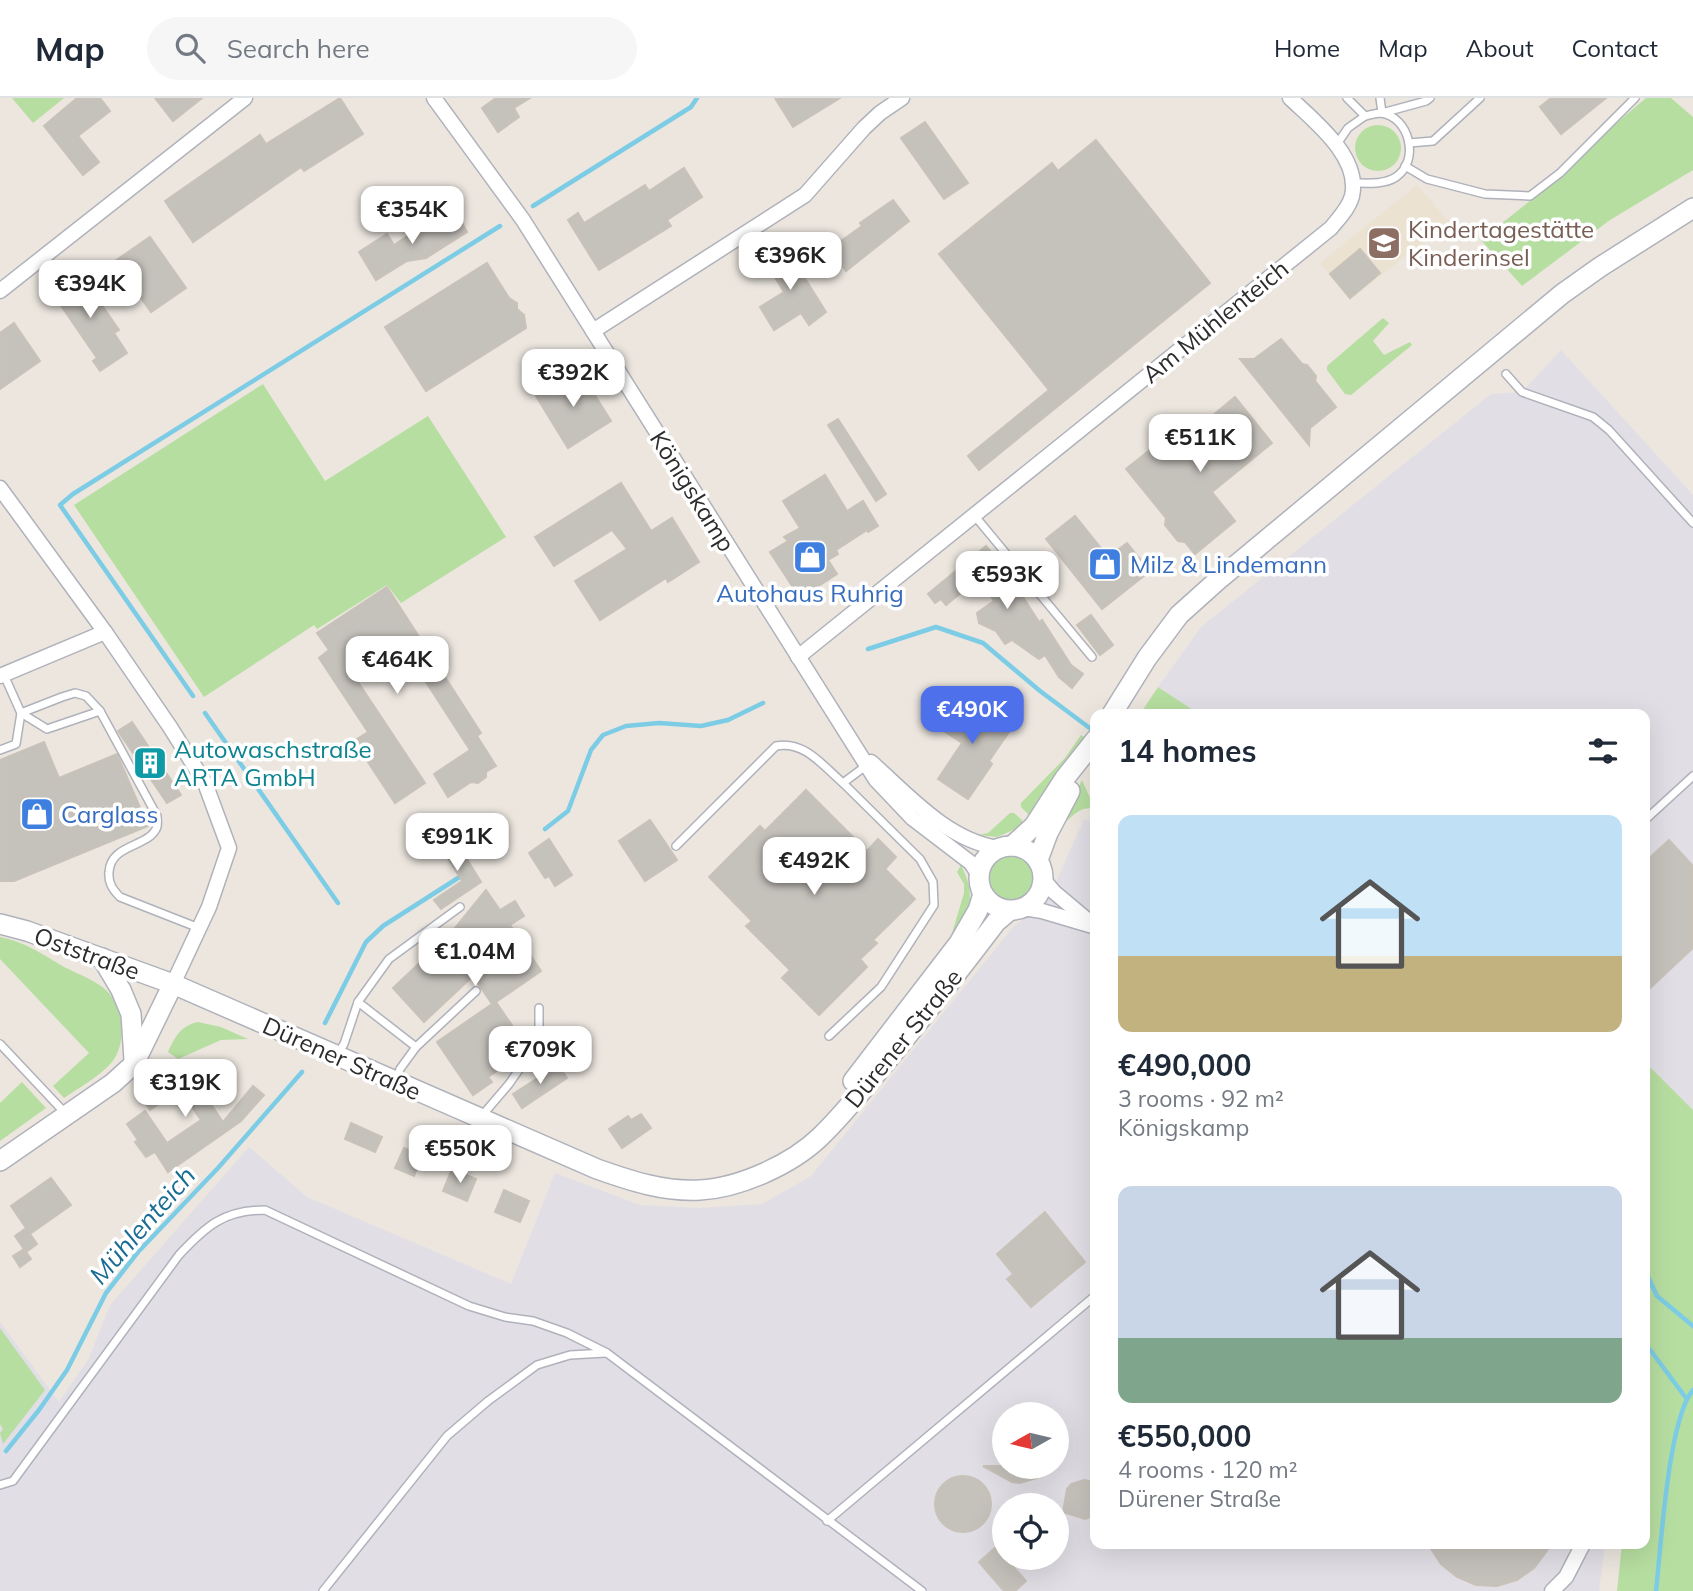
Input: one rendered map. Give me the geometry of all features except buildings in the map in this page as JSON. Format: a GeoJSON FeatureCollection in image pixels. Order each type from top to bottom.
{"type":"FeatureCollection","features":[{"type":"Feature","properties":{"kind":"main road"},"geometry":{"type":"LineString","coordinates":[[1115,709],[1147,658],[1180,615],[1218,580],[1562,294],[1693,208]]}},
{"type":"Feature","properties":{"kind":"main road"},"geometry":{"type":"LineString","coordinates":[[1006,847],[1027,850],[1038,860],[1043,879],[1038,897],[1016,910],[989,903],[981,885],[982,864],[989,854],[1006,847],[1034,826],[1065,778],[1090,747]]}},
{"type":"Feature","properties":{"kind":"main road"},"geometry":{"type":"LineString","coordinates":[[1038,860],[1048,833],[1090,748]]}},
{"type":"Feature","properties":{"kind":"main road","name":"Dürener Straße"},"geometry":{"type":"LineString","coordinates":[[790,1157],[894,1029],[959,943],[978,910],[981,885]]}},
{"type":"Feature","properties":{"kind":"main road","name":"Dürener Straße"},"geometry":{"type":"LineString","coordinates":[[173,984],[597,1169],[646,1186],[701,1190],[727,1186],[754,1177],[819,1138],[928,1012],[996,922],[1016,910]]}},
{"type":"Feature","properties":{"kind":"main road","name":"Oststraße"},"geometry":{"type":"LineString","coordinates":[[0,924],[18,928],[173,984]]}},
{"type":"Feature","properties":{"kind":"main road"},"geometry":{"type":"LineString","coordinates":[[102,958],[121,990],[131,1014],[134,1027],[134,1064]]}},
{"type":"Feature","properties":{"kind":"main road"},"geometry":{"type":"LineString","coordinates":[[0,1161],[113,1083],[134,1064],[173,984]]}},
{"type":"Feature","properties":{"kind":"street"},"geometry":{"type":"LineString","coordinates":[[0,291],[245,98]]}},
{"type":"Feature","properties":{"kind":"street","name":"Königskamp"},"geometry":{"type":"LineString","coordinates":[[434,98],[523,220],[876,780],[932,836],[971,863],[981,885]]}},
{"type":"Feature","properties":{"kind":"street"},"geometry":{"type":"LineString","coordinates":[[593,331],[805,195],[864,128],[902,98]]}},
{"type":"Feature","properties":{"kind":"street"},"geometry":{"type":"LineString","coordinates":[[1290,98],[1337,144],[1347,163],[1352,183]]}},
{"type":"Feature","properties":{"kind":"street","name":"Am Mühlenteich"},"geometry":{"type":"LineString","coordinates":[[798,657],[1331,228],[1344,212],[1352,195],[1352,183]]}},
{"type":"Feature","properties":{"kind":"street"},"geometry":{"type":"LineString","coordinates":[[0,488],[105,632],[205,783],[229,848],[209,907],[173,984]]}},
{"type":"Feature","properties":{"kind":"street"},"geometry":{"type":"LineString","coordinates":[[2,675],[105,632]]}},
{"type":"Feature","properties":{"kind":"street","name":"Königskamp"},"geometry":{"type":"LineString","coordinates":[[854,747],[944,825],[980,845],[1006,847]]}},
{"type":"Feature","properties":{"kind":"street"},"geometry":{"type":"LineString","coordinates":[[1043,879],[1063,901],[1090,923]]}},
{"type":"Feature","properties":{"kind":"street"},"geometry":{"type":"LineString","coordinates":[[1016,910],[1042,911],[1090,925]]}},
{"type":"Feature","properties":{"kind":"street"},"geometry":{"type":"LineString","coordinates":[[1552,1591],[1566,1577],[1580,1549]]}},
{"type":"Feature","properties":{"kind":"lane"},"geometry":{"type":"LineString","coordinates":[[1347,98],[1365,116]]}},
{"type":"Feature","properties":{"kind":"lane"},"geometry":{"type":"LineString","coordinates":[[1380,98],[1382,113]]}},
{"type":"Feature","properties":{"kind":"lane"},"geometry":{"type":"LineString","coordinates":[[1337,144],[1348,128],[1365,116],[1426,102],[1430,98]]}},
{"type":"Feature","properties":{"kind":"lane"},"geometry":{"type":"LineString","coordinates":[[1409,143],[1433,141],[1480,98]]}},
{"type":"Feature","properties":{"kind":"lane"},"geometry":{"type":"LineString","coordinates":[[1405,166],[1427,179],[1485,194],[1530,196],[1560,173],[1635,98]]}},
{"type":"Feature","properties":{"kind":"lane"},"geometry":{"type":"LineString","coordinates":[[1352,183],[1381,183],[1396,177],[1405,166],[1409,143],[1406,132],[1398,121],[1382,113]]}},
{"type":"Feature","properties":{"kind":"lane"},"geometry":{"type":"LineString","coordinates":[[1507,374],[1522,392],[1593,416],[1609,430],[1693,523]]}},
{"type":"Feature","properties":{"kind":"lane"},"geometry":{"type":"LineString","coordinates":[[975,515],[1092,657]]}},
{"type":"Feature","properties":{"kind":"lane"},"geometry":{"type":"LineString","coordinates":[[2,675],[21,713],[47,729],[100,711]]}},
{"type":"Feature","properties":{"kind":"lane"},"geometry":{"type":"LineString","coordinates":[[21,713],[75,694],[86,696],[100,711],[157,816],[158,827],[152,835],[118,853],[111,861],[109,880],[112,889],[120,897],[200,928]]}},
{"type":"Feature","properties":{"kind":"lane"},"geometry":{"type":"LineString","coordinates":[[0,750],[16,744],[21,713]]}},
{"type":"Feature","properties":{"kind":"lane"},"geometry":{"type":"LineString","coordinates":[[676,846],[776,746],[787,743],[803,748],[843,783],[920,859],[933,882],[934,905],[881,987],[829,1036]]}},
{"type":"Feature","properties":{"kind":"lane"},"geometry":{"type":"LineString","coordinates":[[843,783],[867,765]]}},
{"type":"Feature","properties":{"kind":"lane"},"geometry":{"type":"LineString","coordinates":[[1650,815],[1693,775]]}},
{"type":"Feature","properties":{"kind":"lane"},"geometry":{"type":"LineString","coordinates":[[337,1056],[344,1044],[358,1002],[389,959],[460,907]]}},
{"type":"Feature","properties":{"kind":"lane"},"geometry":{"type":"LineString","coordinates":[[395,1082],[400,1069],[416,1047],[477,992]]}},
{"type":"Feature","properties":{"kind":"lane"},"geometry":{"type":"LineString","coordinates":[[358,1002],[416,1047]]}},
{"type":"Feature","properties":{"kind":"lane"},"geometry":{"type":"LineString","coordinates":[[480,1118],[509,1084],[539,1041],[539,1008]]}},
{"type":"Feature","properties":{"kind":"lane"},"geometry":{"type":"LineString","coordinates":[[0,1044],[67,1115]]}},
{"type":"Feature","properties":{"kind":"lane"},"geometry":{"type":"LineString","coordinates":[[0,1485],[13,1481],[179,1255],[201,1231],[224,1216],[246,1210],[265,1210],[469,1306],[505,1317],[533,1321],[568,1333],[607,1353],[922,1591]]}},
{"type":"Feature","properties":{"kind":"lane"},"geometry":{"type":"LineString","coordinates":[[827,1521],[1090,1296]]}},
{"type":"Feature","properties":{"kind":"lane"},"geometry":{"type":"LineString","coordinates":[[323,1591],[447,1436],[488,1401],[537,1365],[570,1355],[607,1353]]}},
{"type":"Feature","properties":{"kind":"shaded area","name":"Kindertagestätte Kinderinsel"},"geometry":{"type":"Polygon","coordinates":[[[1417,185],[1449,222],[1350,300],[1320,263],[1417,185]]]}},
{"type":"Feature","properties":{"kind":"shaded area"},"geometry":{"type":"Polygon","coordinates":[[[1561,350],[1693,495],[1693,1110],[1650,1067],[1650,709],[1191,709],[1158,687],[1201,627],[1491,394],[1522,392],[1561,350]]]}},
{"type":"Feature","properties":{"kind":"shaded area"},"geometry":{"type":"Polygon","coordinates":[[[1084,819],[1090,822],[1090,1549],[1604,1549],[1599,1591],[0,1591],[0,1322],[59,1402],[89,1358],[110,1305],[249,1147],[307,1197],[511,1284],[555,1173],[640,1205],[700,1208],[762,1204],[811,1176],[1014,926],[1047,902],[1084,819]]]}},
{"type":"Feature","properties":{"kind":"green space"},"geometry":{"type":"Polygon","coordinates":[[[12,98],[64,98],[33,123],[12,98]]]}},
{"type":"Feature","properties":{"kind":"green space"},"geometry":{"type":"Polygon","coordinates":[[[1646,98],[1671,98],[1693,117],[1693,170],[1610,220],[1522,286],[1481,240],[1571,168],[1587,148],[1646,98]]]}},
{"type":"Feature","properties":{"kind":"green space"},"geometry":{"type":"Polygon","coordinates":[[[1378,125],[1394,132],[1401,148],[1394,164],[1378,171],[1362,164],[1355,148],[1362,132],[1378,125]]]}},
{"type":"Feature","properties":{"kind":"green space"},"geometry":{"type":"Polygon","coordinates":[[[1383,318],[1389,323],[1373,341],[1384,355],[1410,342],[1412,345],[1351,395],[1345,394],[1327,370],[1327,366],[1383,318]]]}},
{"type":"Feature","properties":{"kind":"green space"},"geometry":{"type":"Polygon","coordinates":[[[263,384],[325,481],[428,416],[506,537],[401,603],[387,585],[317,629],[314,625],[204,697],[74,505],[263,384]]]}},
{"type":"Feature","properties":{"kind":"green space"},"geometry":{"type":"Polygon","coordinates":[[[1158,687],[1191,709],[1143,709],[1158,687]]]}},
{"type":"Feature","properties":{"kind":"green space"},"geometry":{"type":"Polygon","coordinates":[[[1081,735],[1086,738],[1031,817],[1021,807],[1021,803],[1065,758],[1081,735]]]}},
{"type":"Feature","properties":{"kind":"green space"},"geometry":{"type":"Polygon","coordinates":[[[1082,780],[1090,798],[1090,808],[1078,812],[1056,832],[1082,780]]]}},
{"type":"Feature","properties":{"kind":"green space"},"geometry":{"type":"Polygon","coordinates":[[[1010,813],[1022,820],[1023,826],[997,837],[978,835],[988,833],[1010,813]]]}},
{"type":"Feature","properties":{"kind":"green space"},"geometry":{"type":"Polygon","coordinates":[[[1011,853],[1028,860],[1035,877],[1028,894],[1011,901],[994,894],[987,877],[994,860],[1011,853]]]}},
{"type":"Feature","properties":{"kind":"green space"},"geometry":{"type":"Polygon","coordinates":[[[961,865],[970,889],[970,900],[965,919],[947,950],[964,893],[964,884],[957,872],[961,865]]]}},
{"type":"Feature","properties":{"kind":"green space"},"geometry":{"type":"Polygon","coordinates":[[[0,937],[25,945],[97,984],[107,991],[117,1007],[122,1026],[117,1054],[112,1062],[89,1082],[64,1098],[53,1086],[89,1053],[0,959],[0,937]]]}},
{"type":"Feature","properties":{"kind":"green space"},"geometry":{"type":"Polygon","coordinates":[[[198,1022],[221,1027],[248,1039],[221,1040],[178,1059],[168,1052],[182,1029],[198,1022]]]}},
{"type":"Feature","properties":{"kind":"green space"},"geometry":{"type":"Polygon","coordinates":[[[1650,1067],[1693,1110],[1693,1591],[1617,1591],[1621,1549],[1650,1549],[1650,1067]]]}},
{"type":"Feature","properties":{"kind":"green space"},"geometry":{"type":"Polygon","coordinates":[[[22,1082],[46,1108],[0,1141],[0,1103],[22,1082]]]}},
{"type":"Feature","properties":{"kind":"green space"},"geometry":{"type":"Polygon","coordinates":[[[0,1328],[45,1390],[3,1444],[0,1433],[3,1429],[0,1424],[0,1328]]]}},
{"type":"Feature","properties":{"kind":"waterway"},"geometry":{"type":"LineString","coordinates":[[533,206],[691,107],[697,98]]}},
{"type":"Feature","properties":{"kind":"waterway"},"geometry":{"type":"LineString","coordinates":[[193,696],[60,505],[73,494],[500,226]]}},
{"type":"Feature","properties":{"kind":"waterway","name":"Mühlenteich"},"geometry":{"type":"LineString","coordinates":[[868,649],[936,627],[983,643],[1090,728]]}},
{"type":"Feature","properties":{"kind":"waterway","name":"Mühlenteich"},"geometry":{"type":"LineString","coordinates":[[545,829],[568,811],[591,750],[603,735],[626,726],[659,723],[701,726],[728,720],[763,703]]}},
{"type":"Feature","properties":{"kind":"waterway"},"geometry":{"type":"LineString","coordinates":[[205,713],[338,903]]}},
{"type":"Feature","properties":{"kind":"waterway","name":"Mühlenteich"},"geometry":{"type":"LineString","coordinates":[[325,1023],[366,942],[383,926],[458,878]]}},
{"type":"Feature","properties":{"kind":"waterway","name":"Mühlenteich"},"geometry":{"type":"LineString","coordinates":[[6,1451],[67,1370],[106,1293],[138,1252],[218,1168],[302,1072]]}},
{"type":"Feature","properties":{"kind":"waterway","name":"Mühlenteich"},"geometry":{"type":"LineString","coordinates":[[1650,1281],[1657,1296],[1693,1326]]}},
{"type":"Feature","properties":{"kind":"waterway"},"geometry":{"type":"LineString","coordinates":[[1650,1350],[1686,1398]]}},
{"type":"Feature","properties":{"kind":"waterway"},"geometry":{"type":"LineString","coordinates":[[1656,1591],[1672,1455],[1684,1405],[1693,1390]]}},
{"type":"Feature","properties":{"kind":"place","name":"Kindertagestätte Kinderinsel"},"geometry":{"type":"Point","coordinates":[1384,243]}},
{"type":"Feature","properties":{"kind":"place","name":"Autohaus Ruhrig"},"geometry":{"type":"Point","coordinates":[810,557]}},
{"type":"Feature","properties":{"kind":"place","name":"Milz & Lindemann"},"geometry":{"type":"Point","coordinates":[1105,564]}},
{"type":"Feature","properties":{"kind":"place","name":"Autowaschstraße ARTA GmbH"},"geometry":{"type":"Point","coordinates":[150,763]}},
{"type":"Feature","properties":{"kind":"place","name":"Carglass"},"geometry":{"type":"Point","coordinates":[37,814]}}]}
